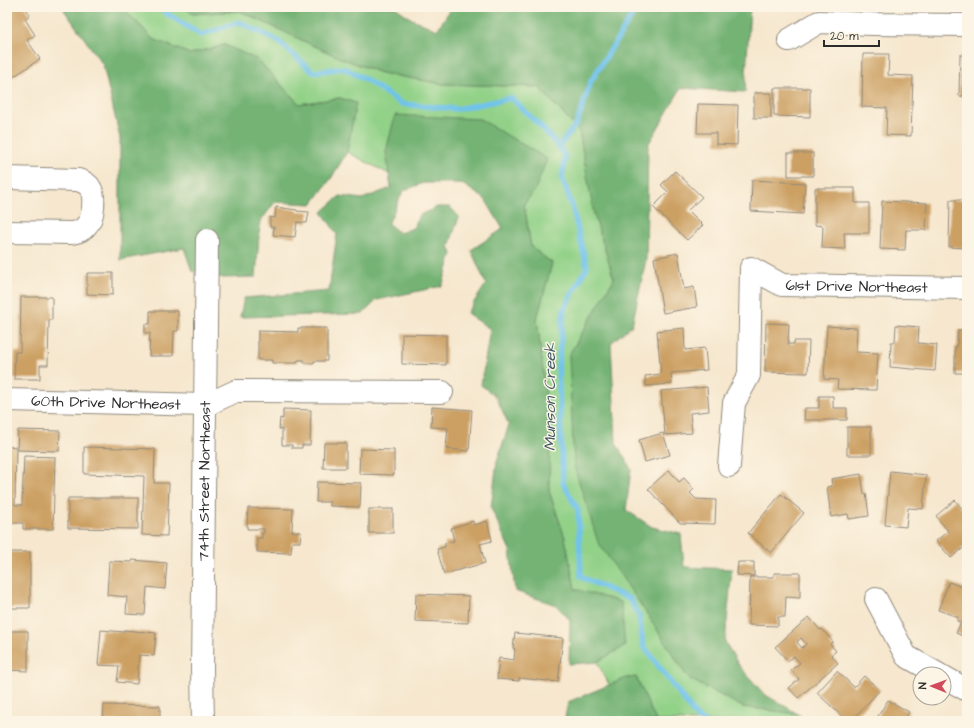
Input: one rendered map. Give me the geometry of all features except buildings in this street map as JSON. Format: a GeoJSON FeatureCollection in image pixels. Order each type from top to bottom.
{"type":"FeatureCollection","features":[{"type":"Feature","properties":{"kind":"street"},"geometry":{"type":"LineString","coordinates":[[789,40],[819,22],[967,26]]}},
{"type":"Feature","properties":{"kind":"street"},"geometry":{"type":"LineString","coordinates":[[7,178],[78,180],[90,187],[93,206],[90,221],[78,232],[7,232]]}},
{"type":"Feature","properties":{"kind":"street","name":"74th Street Northeast"},"geometry":{"type":"LineString","coordinates":[[203,721],[202,654],[207,240]]}},
{"type":"Feature","properties":{"kind":"street","name":"61st Drive Northeast"},"geometry":{"type":"LineString","coordinates":[[729,466],[734,403],[749,375],[751,268],[782,285],[967,288]]}},
{"type":"Feature","properties":{"kind":"street"},"geometry":{"type":"LineString","coordinates":[[206,405],[236,390],[442,392]]}},
{"type":"Feature","properties":{"kind":"street","name":"60th Drive Northeast"},"geometry":{"type":"LineString","coordinates":[[7,400],[206,405]]}},
{"type":"Feature","properties":{"kind":"street"},"geometry":{"type":"LineString","coordinates":[[876,599],[906,656],[924,666]]}},
{"type":"Feature","properties":{"kind":"street"},"geometry":{"type":"LineString","coordinates":[[952,682],[967,690]]}},
{"type":"Feature","properties":{"kind":"green space"},"geometry":{"type":"Polygon","coordinates":[[[62,7],[122,7],[153,39],[190,54],[225,45],[258,60],[299,104],[340,98],[356,103],[347,152],[332,177],[312,204],[275,202],[260,222],[256,277],[224,278],[192,271],[184,248],[120,260],[120,138],[103,65],[62,7]]]}},
{"type":"Feature","properties":{"kind":"green space"},"geometry":{"type":"Polygon","coordinates":[[[122,7],[186,7],[193,14],[240,11],[338,57],[381,73],[443,84],[539,87],[579,131],[594,214],[614,279],[569,355],[649,617],[688,678],[743,707],[798,714],[808,721],[656,721],[636,677],[610,686],[597,662],[625,646],[575,589],[565,538],[549,491],[550,431],[537,319],[552,263],[531,247],[524,204],[535,190],[396,115],[386,152],[389,174],[347,152],[355,103],[340,98],[299,104],[258,60],[225,45],[190,54],[153,39],[122,7]]]}},
{"type":"Feature","properties":{"kind":"green space"},"geometry":{"type":"Polygon","coordinates":[[[186,7],[395,7],[412,19],[437,30],[452,7],[489,7],[496,11],[524,7],[750,7],[745,92],[681,88],[648,145],[646,259],[632,325],[611,343],[616,443],[631,469],[626,510],[652,527],[681,534],[684,567],[732,569],[725,642],[740,667],[764,694],[798,714],[743,707],[688,678],[598,542],[574,466],[569,355],[614,279],[594,214],[579,131],[539,87],[443,84],[381,73],[338,57],[240,11],[192,14],[186,7]]]}},
{"type":"Feature","properties":{"kind":"green space"},"geometry":{"type":"Polygon","coordinates":[[[395,115],[480,119],[547,159],[535,190],[524,204],[531,247],[552,263],[537,319],[550,431],[549,491],[565,538],[575,589],[621,602],[625,646],[597,662],[569,664],[570,620],[556,605],[515,591],[510,550],[491,508],[497,461],[509,425],[496,397],[481,385],[490,329],[467,313],[486,284],[471,250],[503,229],[485,199],[461,183],[423,183],[403,191],[388,224],[400,233],[413,228],[420,215],[437,207],[450,207],[459,217],[449,246],[452,254],[442,286],[377,300],[363,314],[240,317],[244,298],[329,291],[337,234],[322,212],[340,196],[362,199],[391,188],[386,152],[395,115]]]}},
{"type":"Feature","properties":{"kind":"green space"},"geometry":{"type":"Polygon","coordinates":[[[636,677],[656,721],[573,721],[565,718],[568,702],[626,678],[636,677]]]}},
{"type":"Feature","properties":{"kind":"waterway","name":"Munson Creek"},"geometry":{"type":"LineString","coordinates":[[160,7],[166,13],[201,35],[239,22],[278,41],[313,72],[344,68],[365,79],[402,104],[457,109],[511,98],[553,140],[565,156],[562,178],[572,206],[587,267],[564,309],[558,367],[563,483],[578,510],[581,577],[630,599],[639,616],[643,645],[698,719],[704,721]]}},
{"type":"Feature","properties":{"kind":"waterway"},"geometry":{"type":"LineString","coordinates":[[559,146],[577,123],[591,81],[633,14],[631,7]]}}]}
